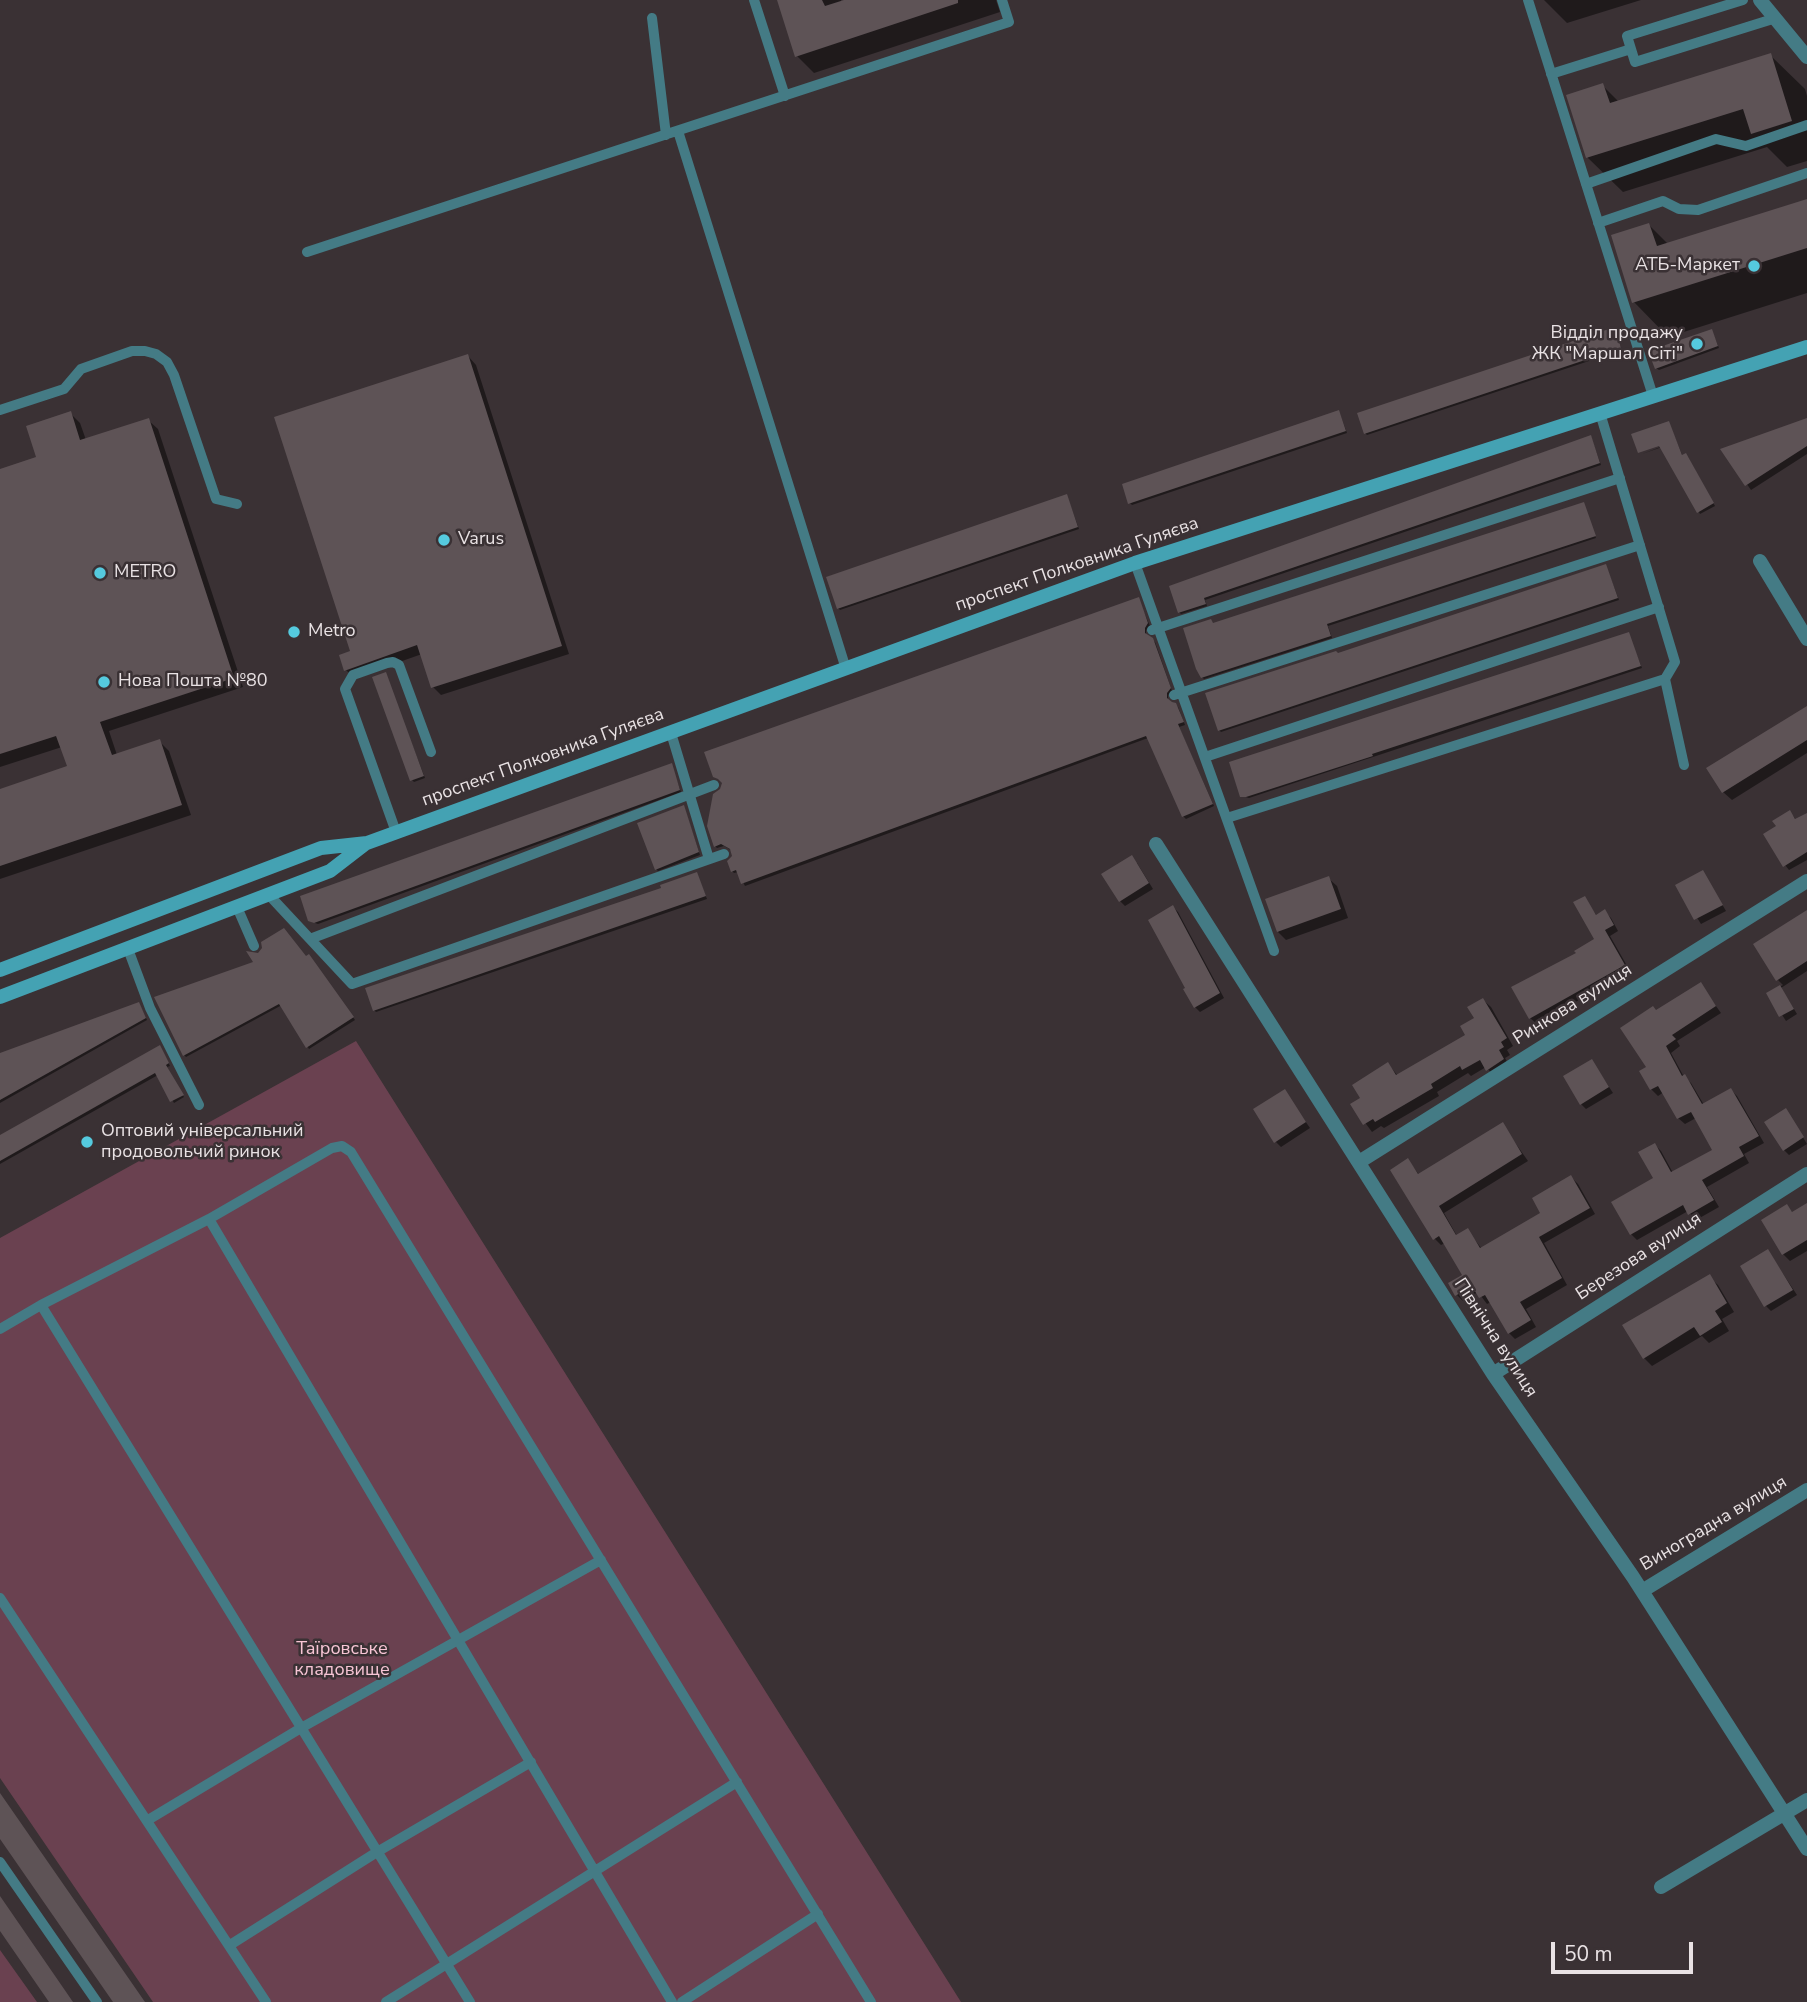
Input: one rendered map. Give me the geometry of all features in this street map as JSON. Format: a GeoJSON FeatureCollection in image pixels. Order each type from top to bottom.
{"type":"FeatureCollection","features":[{"type":"Feature","properties":{"kind":"main road","name":"проспект Полковника Гуляєва"},"geometry":{"type":"LineString","coordinates":[[0,970],[321,848],[366,843],[1135,563],[1807,347]]}},
{"type":"Feature","properties":{"kind":"main road","name":"проспект Полковника Гуляєва"},"geometry":{"type":"LineString","coordinates":[[0,997],[330,871],[366,843]]}},
{"type":"Feature","properties":{"kind":"street"},"geometry":{"type":"LineString","coordinates":[[1760,0],[1807,58]]}},
{"type":"Feature","properties":{"kind":"street"},"geometry":{"type":"LineString","coordinates":[[1760,561],[1807,639]]}},
{"type":"Feature","properties":{"kind":"street","name":"Північна вулиця"},"geometry":{"type":"LineString","coordinates":[[1156,844],[1493,1374],[1642,1591],[1807,1849]]}},
{"type":"Feature","properties":{"kind":"street","name":"Ринкова вулиця"},"geometry":{"type":"LineString","coordinates":[[1359,1161],[1807,881]]}},
{"type":"Feature","properties":{"kind":"street","name":"Березова вулиця"},"geometry":{"type":"LineString","coordinates":[[1493,1374],[1807,1174]]}},
{"type":"Feature","properties":{"kind":"street","name":"Виноградна вулиця"},"geometry":{"type":"LineString","coordinates":[[1642,1591],[1807,1490]]}},
{"type":"Feature","properties":{"kind":"street"},"geometry":{"type":"LineString","coordinates":[[1661,1887],[1807,1800]]}},
{"type":"Feature","properties":{"kind":"lane"},"geometry":{"type":"LineString","coordinates":[[754,0],[785,96]]}},
{"type":"Feature","properties":{"kind":"lane"},"geometry":{"type":"LineString","coordinates":[[307,252],[1009,22],[1002,0]]}},
{"type":"Feature","properties":{"kind":"lane"},"geometry":{"type":"LineString","coordinates":[[1529,0],[1653,396]]}},
{"type":"Feature","properties":{"kind":"lane"},"geometry":{"type":"LineString","coordinates":[[1744,0],[1627,36],[1635,62],[1776,18]]}},
{"type":"Feature","properties":{"kind":"lane"},"geometry":{"type":"LineString","coordinates":[[652,18],[666,135]]}},
{"type":"Feature","properties":{"kind":"lane"},"geometry":{"type":"LineString","coordinates":[[1551,74],[1631,49]]}},
{"type":"Feature","properties":{"kind":"lane"},"geometry":{"type":"LineString","coordinates":[[1586,184],[1716,139],[1746,146],[1807,125]]}},
{"type":"Feature","properties":{"kind":"lane"},"geometry":{"type":"LineString","coordinates":[[678,131],[846,669]]}},
{"type":"Feature","properties":{"kind":"lane"},"geometry":{"type":"LineString","coordinates":[[1598,223],[1663,201],[1679,209],[1698,210],[1807,173]]}},
{"type":"Feature","properties":{"kind":"lane"},"geometry":{"type":"LineString","coordinates":[[0,410],[64,389],[81,369],[132,351],[156,354],[167,362],[174,375],[216,499],[237,504]]}},
{"type":"Feature","properties":{"kind":"lane"},"geometry":{"type":"LineString","coordinates":[[1227,818],[1665,679],[1675,662],[1600,413]]}},
{"type":"Feature","properties":{"kind":"lane"},"geometry":{"type":"LineString","coordinates":[[1156,629],[1619,478]]}},
{"type":"Feature","properties":{"kind":"lane"},"geometry":{"type":"LineString","coordinates":[[1178,694],[1640,545]]}},
{"type":"Feature","properties":{"kind":"lane"},"geometry":{"type":"LineString","coordinates":[[1135,563],[1178,694],[1205,758],[1274,951]]}},
{"type":"Feature","properties":{"kind":"lane"},"geometry":{"type":"LineString","coordinates":[[1205,758],[1659,607]]}},
{"type":"Feature","properties":{"kind":"lane"},"geometry":{"type":"LineString","coordinates":[[396,832],[345,689],[353,675],[387,663],[399,665],[430,752]]}},
{"type":"Feature","properties":{"kind":"lane"},"geometry":{"type":"LineString","coordinates":[[1665,679],[1685,765]]}},
{"type":"Feature","properties":{"kind":"lane"},"geometry":{"type":"LineString","coordinates":[[671,733],[709,859]]}},
{"type":"Feature","properties":{"kind":"lane"},"geometry":{"type":"LineString","coordinates":[[310,939],[714,785]]}},
{"type":"Feature","properties":{"kind":"lane"},"geometry":{"type":"LineString","coordinates":[[269,895],[352,984],[724,854]]}},
{"type":"Feature","properties":{"kind":"lane"},"geometry":{"type":"LineString","coordinates":[[237,907],[254,946]]}},
{"type":"Feature","properties":{"kind":"lane"},"geometry":{"type":"LineString","coordinates":[[128,949],[147,1010],[199,1105]]}},
{"type":"Feature","properties":{"kind":"lane"},"geometry":{"type":"LineString","coordinates":[[0,1329],[41,1305],[209,1219],[332,1148],[342,1146],[351,1152],[871,2002]]}},
{"type":"Feature","properties":{"kind":"lane"},"geometry":{"type":"LineString","coordinates":[[209,1219],[673,2002]]}},
{"type":"Feature","properties":{"kind":"lane"},"geometry":{"type":"LineString","coordinates":[[41,1305],[470,2002]]}},
{"type":"Feature","properties":{"kind":"lane"},"geometry":{"type":"LineString","coordinates":[[148,1820],[301,1728],[601,1560]]}},
{"type":"Feature","properties":{"kind":"lane"},"geometry":{"type":"LineString","coordinates":[[0,1598],[266,2002]]}},
{"type":"Feature","properties":{"kind":"lane"},"geometry":{"type":"LineString","coordinates":[[230,1945],[377,1852],[531,1762]]}},
{"type":"Feature","properties":{"kind":"lane"},"geometry":{"type":"LineString","coordinates":[[386,2002],[737,1782]]}},
{"type":"Feature","properties":{"kind":"lane"},"geometry":{"type":"LineString","coordinates":[[0,1862],[97,2002]]}},
{"type":"Feature","properties":{"kind":"lane"},"geometry":{"type":"LineString","coordinates":[[682,2002],[818,1914]]}},
{"type":"Feature","properties":{"kind":"green space","name":"Таїровське кладовище"},"geometry":{"type":"Polygon","coordinates":[[[356,1041],[961,2002],[153,2002],[0,1778],[0,1238],[356,1041]]]}},
{"type":"Feature","properties":{"kind":"green space"},"geometry":{"type":"Polygon","coordinates":[[[0,1950],[37,2002],[0,2002],[0,1950]]]}},
{"type":"Feature","properties":{"kind":"building"},"geometry":{"type":"Polygon","coordinates":[[[777,0],[822,0],[825,6],[844,0],[958,0],[958,3],[795,57],[777,0]]]}},
{"type":"Feature","properties":{"kind":"building"},"geometry":{"type":"Polygon","coordinates":[[[1771,53],[1792,121],[1751,134],[1743,109],[1586,158],[1566,95],[1603,83],[1610,103],[1771,53]]]}},
{"type":"Feature","properties":{"kind":"building"},"geometry":{"type":"Polygon","coordinates":[[[1807,199],[1807,248],[1632,303],[1611,235],[1649,223],[1657,246],[1807,199]]]}},
{"type":"Feature","properties":{"kind":"building"},"geometry":{"type":"Polygon","coordinates":[[[1615,327],[1621,348],[1364,434],[1357,413],[1615,327]]]}},
{"type":"Feature","properties":{"kind":"building"},"geometry":{"type":"Polygon","coordinates":[[[1712,329],[1718,346],[1655,369],[1648,351],[1712,329]]]}},
{"type":"Feature","properties":{"kind":"building"},"geometry":{"type":"Polygon","coordinates":[[[468,354],[562,646],[431,688],[417,645],[344,671],[339,655],[350,651],[274,417],[468,354]]]}},
{"type":"Feature","properties":{"kind":"building"},"geometry":{"type":"Polygon","coordinates":[[[1339,410],[1346,431],[1128,504],[1122,484],[1339,410]]]}},
{"type":"Feature","properties":{"kind":"building","name":"METRO"},"geometry":{"type":"Polygon","coordinates":[[[71,411],[80,440],[149,418],[234,678],[100,722],[112,755],[160,739],[182,805],[0,866],[0,789],[67,766],[56,736],[0,754],[0,469],[36,457],[26,426],[71,411]]]}},
{"type":"Feature","properties":{"kind":"building"},"geometry":{"type":"Polygon","coordinates":[[[1807,418],[1807,446],[1745,486],[1720,449],[1807,418]]]}},
{"type":"Feature","properties":{"kind":"building"},"geometry":{"type":"Polygon","coordinates":[[[1669,421],[1682,455],[1686,453],[1714,503],[1697,513],[1659,446],[1638,453],[1631,434],[1669,421]]]}},
{"type":"Feature","properties":{"kind":"building"},"geometry":{"type":"Polygon","coordinates":[[[1591,435],[1600,463],[1204,598],[1206,604],[1178,613],[1169,586],[1591,435]]]}},
{"type":"Feature","properties":{"kind":"building"},"geometry":{"type":"Polygon","coordinates":[[[1067,494],[1078,527],[837,609],[826,577],[1067,494]]]}},
{"type":"Feature","properties":{"kind":"building"},"geometry":{"type":"Polygon","coordinates":[[[1584,502],[1596,536],[1327,624],[1331,636],[1201,678],[1196,669],[1183,628],[1211,619],[1213,623],[1584,502]]]}},
{"type":"Feature","properties":{"kind":"building"},"geometry":{"type":"Polygon","coordinates":[[[1606,564],[1618,598],[1218,731],[1205,693],[1336,651],[1338,653],[1606,564]]]}},
{"type":"Feature","properties":{"kind":"building"},"geometry":{"type":"Polygon","coordinates":[[[1139,597],[1148,623],[1145,633],[1153,638],[1171,688],[1167,698],[1176,703],[1184,722],[1178,724],[1213,804],[1182,817],[1146,736],[741,884],[736,870],[731,872],[727,861],[732,856],[730,849],[721,844],[714,847],[707,826],[713,794],[720,789],[722,783],[713,777],[704,752],[1139,597]]]}},
{"type":"Feature","properties":{"kind":"building"},"geometry":{"type":"Polygon","coordinates":[[[1629,632],[1641,666],[1372,754],[1373,756],[1240,797],[1229,762],[1629,632]]]}},
{"type":"Feature","properties":{"kind":"building"},"geometry":{"type":"Polygon","coordinates":[[[386,672],[424,776],[410,781],[372,677],[386,672]]]}},
{"type":"Feature","properties":{"kind":"building"},"geometry":{"type":"Polygon","coordinates":[[[1807,706],[1807,740],[1722,793],[1706,768],[1807,706]]]}},
{"type":"Feature","properties":{"kind":"building"},"geometry":{"type":"Polygon","coordinates":[[[672,763],[680,790],[314,923],[308,921],[300,896],[672,763]]]}},
{"type":"Feature","properties":{"kind":"building"},"geometry":{"type":"Polygon","coordinates":[[[684,805],[699,852],[655,870],[637,823],[684,805]]]}},
{"type":"Feature","properties":{"kind":"building"},"geometry":{"type":"Polygon","coordinates":[[[1790,810],[1795,819],[1807,813],[1807,852],[1783,867],[1763,834],[1776,826],[1772,821],[1790,810]]]}},
{"type":"Feature","properties":{"kind":"building"},"geometry":{"type":"Polygon","coordinates":[[[1132,855],[1149,883],[1119,902],[1101,874],[1132,855]]]}},
{"type":"Feature","properties":{"kind":"building"},"geometry":{"type":"Polygon","coordinates":[[[1703,870],[1723,905],[1694,920],[1675,885],[1703,870]]]}},
{"type":"Feature","properties":{"kind":"building"},"geometry":{"type":"Polygon","coordinates":[[[697,872],[706,896],[373,1011],[365,988],[661,888],[660,885],[697,872]]]}},
{"type":"Feature","properties":{"kind":"building"},"geometry":{"type":"Polygon","coordinates":[[[1329,876],[1341,909],[1277,932],[1265,899],[1329,876]]]}},
{"type":"Feature","properties":{"kind":"building"},"geometry":{"type":"Polygon","coordinates":[[[1585,896],[1596,915],[1605,909],[1614,925],[1605,930],[1625,965],[1529,1019],[1511,987],[1576,953],[1574,951],[1594,939],[1573,902],[1585,896]]]}},
{"type":"Feature","properties":{"kind":"building"},"geometry":{"type":"Polygon","coordinates":[[[1173,905],[1220,993],[1194,1008],[1148,920],[1173,905]]]}},
{"type":"Feature","properties":{"kind":"building"},"geometry":{"type":"Polygon","coordinates":[[[1807,910],[1807,961],[1776,981],[1753,944],[1807,910]]]}},
{"type":"Feature","properties":{"kind":"building"},"geometry":{"type":"Polygon","coordinates":[[[284,928],[306,956],[309,954],[354,1017],[306,1048],[279,1004],[183,1056],[154,997],[253,962],[246,951],[258,953],[262,948],[261,942],[284,928]]]}},
{"type":"Feature","properties":{"kind":"building"},"geometry":{"type":"Polygon","coordinates":[[[1701,982],[1716,1006],[1672,1035],[1676,1039],[1666,1046],[1682,1076],[1685,1074],[1702,1104],[1731,1088],[1759,1136],[1739,1147],[1744,1156],[1702,1180],[1714,1200],[1688,1215],[1683,1205],[1630,1235],[1611,1202],[1653,1178],[1638,1152],[1655,1143],[1671,1172],[1712,1150],[1691,1112],[1677,1119],[1658,1086],[1650,1090],[1639,1071],[1646,1067],[1620,1028],[1653,1006],[1656,1010],[1701,982]]]}},
{"type":"Feature","properties":{"kind":"building"},"geometry":{"type":"Polygon","coordinates":[[[1780,985],[1794,1009],[1779,1017],[1766,993],[1780,985]]]}},
{"type":"Feature","properties":{"kind":"building"},"geometry":{"type":"Polygon","coordinates":[[[1483,998],[1507,1038],[1501,1042],[1504,1047],[1499,1050],[1504,1059],[1486,1071],[1480,1060],[1462,1070],[1460,1066],[1431,1084],[1433,1088],[1375,1122],[1373,1119],[1363,1125],[1350,1104],[1360,1098],[1352,1085],[1388,1062],[1396,1075],[1465,1035],[1460,1026],[1474,1018],[1467,1007],[1483,998]]]}},
{"type":"Feature","properties":{"kind":"building"},"geometry":{"type":"Polygon","coordinates":[[[139,1002],[146,1018],[0,1100],[0,1053],[139,1002]]]}},
{"type":"Feature","properties":{"kind":"building"},"geometry":{"type":"Polygon","coordinates":[[[160,1045],[169,1063],[166,1065],[184,1095],[170,1102],[155,1073],[0,1161],[0,1135],[160,1045]]]}},
{"type":"Feature","properties":{"kind":"building"},"geometry":{"type":"Polygon","coordinates":[[[1592,1059],[1609,1087],[1580,1105],[1563,1076],[1592,1059]]]}},
{"type":"Feature","properties":{"kind":"building"},"geometry":{"type":"Polygon","coordinates":[[[1285,1089],[1306,1122],[1274,1143],[1253,1109],[1285,1089]]]}},
{"type":"Feature","properties":{"kind":"building"},"geometry":{"type":"Polygon","coordinates":[[[1786,1108],[1804,1137],[1783,1151],[1764,1122],[1786,1108]]]}},
{"type":"Feature","properties":{"kind":"building"},"geometry":{"type":"Polygon","coordinates":[[[1503,1122],[1522,1154],[1439,1206],[1456,1235],[1468,1228],[1480,1248],[1540,1213],[1532,1198],[1571,1175],[1590,1208],[1539,1237],[1562,1278],[1520,1302],[1531,1320],[1508,1334],[1485,1295],[1479,1298],[1472,1286],[1455,1296],[1448,1283],[1462,1275],[1439,1236],[1433,1240],[1390,1170],[1408,1158],[1418,1174],[1503,1122]]]}},
{"type":"Feature","properties":{"kind":"building"},"geometry":{"type":"Polygon","coordinates":[[[1807,1203],[1807,1240],[1782,1255],[1761,1220],[1787,1204],[1792,1212],[1807,1203]]]}},
{"type":"Feature","properties":{"kind":"building"},"geometry":{"type":"Polygon","coordinates":[[[1768,1249],[1793,1290],[1764,1307],[1740,1266],[1768,1249]]]}},
{"type":"Feature","properties":{"kind":"building"},"geometry":{"type":"Polygon","coordinates":[[[1710,1274],[1727,1303],[1715,1311],[1722,1322],[1700,1336],[1694,1327],[1643,1359],[1622,1325],[1710,1274]]]}},
{"type":"Feature","properties":{"kind":"building"},"geometry":{"type":"Polygon","coordinates":[[[0,1793],[145,2002],[113,2002],[0,1839],[0,1793]]]}},
{"type":"Feature","properties":{"kind":"building"},"geometry":{"type":"Polygon","coordinates":[[[0,1896],[73,2002],[49,2002],[0,1931],[0,1896]]]}},
{"type":"Feature","properties":{"kind":"place","name":"АТБ-Маркет"},"geometry":{"type":"Point","coordinates":[1754,266]}},
{"type":"Feature","properties":{"kind":"place","name":"Відділ продажу ЖК \"Маршал Сіті\""},"geometry":{"type":"Point","coordinates":[1697,344]}},
{"type":"Feature","properties":{"kind":"place","name":"Varus"},"geometry":{"type":"Point","coordinates":[444,540]}},
{"type":"Feature","properties":{"kind":"place","name":"METRO"},"geometry":{"type":"Point","coordinates":[100,573]}},
{"type":"Feature","properties":{"kind":"place","name":"Metro"},"geometry":{"type":"Point","coordinates":[294,632]}},
{"type":"Feature","properties":{"kind":"place","name":"Нова Пошта №80"},"geometry":{"type":"Point","coordinates":[104,682]}},
{"type":"Feature","properties":{"kind":"place","name":"Оптовий універсальний продовольчий ринок"},"geometry":{"type":"Point","coordinates":[87,1142]}}]}
